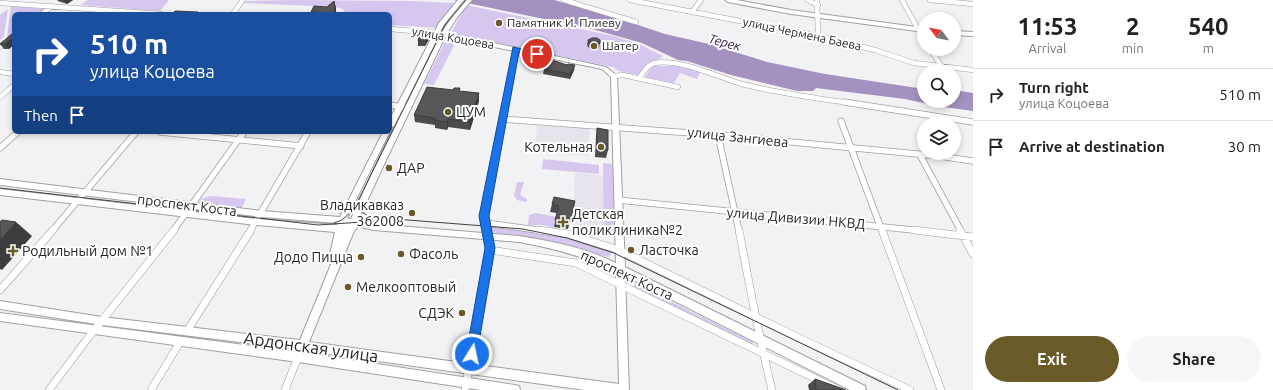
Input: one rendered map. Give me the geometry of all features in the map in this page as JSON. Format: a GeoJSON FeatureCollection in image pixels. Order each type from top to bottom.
{"type":"FeatureCollection","features":[{"type":"Feature","properties":{"kind":"main road"},"geometry":{"type":"LineString","coordinates":[[728,0],[817,16],[917,29]]}},
{"type":"Feature","properties":{"kind":"main road"},"geometry":{"type":"LineString","coordinates":[[392,134],[440,34],[456,14],[463,2]]}},
{"type":"Feature","properties":{"kind":"main road"},"geometry":{"type":"LineString","coordinates":[[961,33],[973,34]]}},
{"type":"Feature","properties":{"kind":"main road","name":"улица Коцоева"},"geometry":{"type":"LineString","coordinates":[[440,34],[604,68],[614,76]]}},
{"type":"Feature","properties":{"kind":"main road"},"geometry":{"type":"LineString","coordinates":[[614,76],[617,126],[623,390]]}},
{"type":"Feature","properties":{"kind":"main road"},"geometry":{"type":"LineString","coordinates":[[392,123],[404,107]]}},
{"type":"Feature","properties":{"kind":"main road"},"geometry":{"type":"LineString","coordinates":[[330,275],[342,220],[386,134]]}},
{"type":"Feature","properties":{"kind":"main road"},"geometry":{"type":"LineString","coordinates":[[298,357],[330,275],[392,134]]}},
{"type":"Feature","properties":{"kind":"main road","name":"проспект Коста"},"geometry":{"type":"LineString","coordinates":[[0,182],[262,214],[342,220],[351,226]]}},
{"type":"Feature","properties":{"kind":"main road","name":"проспект Коста"},"geometry":{"type":"LineString","coordinates":[[0,192],[257,222],[340,229],[351,226],[488,235],[542,243],[584,254],[621,270],[861,390]]}},
{"type":"Feature","properties":{"kind":"main road"},"geometry":{"type":"LineString","coordinates":[[327,219],[340,214],[348,208]]}},
{"type":"Feature","properties":{"kind":"main road","name":"Ардонская улица"},"geometry":{"type":"LineString","coordinates":[[0,305],[102,321],[302,346],[623,390]]}},
{"type":"Feature","properties":{"kind":"main road","name":"Ардонская улица"},"geometry":{"type":"LineString","coordinates":[[0,317],[298,357],[466,387],[515,390]]}},
{"type":"Feature","properties":{"kind":"street"},"geometry":{"type":"LineString","coordinates":[[564,0],[636,22]]}},
{"type":"Feature","properties":{"kind":"street","name":"улица Чермена Баева"},"geometry":{"type":"LineString","coordinates":[[630,0],[818,36],[875,50],[908,62],[922,64]]}},
{"type":"Feature","properties":{"kind":"street"},"geometry":{"type":"LineString","coordinates":[[692,12],[701,0]]}},
{"type":"Feature","properties":{"kind":"street"},"geometry":{"type":"LineString","coordinates":[[806,0],[818,5]]}},
{"type":"Feature","properties":{"kind":"street"},"geometry":{"type":"LineString","coordinates":[[817,0],[818,36]]}},
{"type":"Feature","properties":{"kind":"street"},"geometry":{"type":"LineString","coordinates":[[902,0],[917,29]]}},
{"type":"Feature","properties":{"kind":"street"},"geometry":{"type":"LineString","coordinates":[[930,0],[973,4]]}},
{"type":"Feature","properties":{"kind":"street"},"geometry":{"type":"LineString","coordinates":[[234,12],[242,1]]}},
{"type":"Feature","properties":{"kind":"street"},"geometry":{"type":"LineString","coordinates":[[0,3],[120,12]]}},
{"type":"Feature","properties":{"kind":"street"},"geometry":{"type":"LineString","coordinates":[[44,12],[52,6]]}},
{"type":"Feature","properties":{"kind":"street","name":"улица Коцоева"},"geometry":{"type":"LineString","coordinates":[[392,29],[440,34]]}},
{"type":"Feature","properties":{"kind":"street"},"geometry":{"type":"LineString","coordinates":[[0,47],[12,38]]}},
{"type":"Feature","properties":{"kind":"street"},"geometry":{"type":"LineString","coordinates":[[466,387],[490,250],[484,216],[516,49]]}},
{"type":"Feature","properties":{"kind":"street"},"geometry":{"type":"LineString","coordinates":[[639,78],[649,65],[655,63],[680,64],[743,84],[798,95],[973,122]]}},
{"type":"Feature","properties":{"kind":"street","name":"улица Чермена Баева"},"geometry":{"type":"LineString","coordinates":[[961,69],[973,70]]}},
{"type":"Feature","properties":{"kind":"street"},"geometry":{"type":"LineString","coordinates":[[0,72],[12,74]]}},
{"type":"Feature","properties":{"kind":"street","name":"улица Коцоева"},"geometry":{"type":"LineString","coordinates":[[614,76],[623,75],[678,87]]}},
{"type":"Feature","properties":{"kind":"street"},"geometry":{"type":"LineString","coordinates":[[0,97],[12,87]]}},
{"type":"Feature","properties":{"kind":"street"},"geometry":{"type":"LineString","coordinates":[[392,105],[404,107]]}},
{"type":"Feature","properties":{"kind":"street","name":"улица Зангиева"},"geometry":{"type":"LineString","coordinates":[[502,118],[617,126],[851,149],[917,154]]}},
{"type":"Feature","properties":{"kind":"street"},"geometry":{"type":"LineString","coordinates":[[841,121],[881,226],[940,390]]}},
{"type":"Feature","properties":{"kind":"street"},"geometry":{"type":"LineString","coordinates":[[0,148],[16,134]]}},
{"type":"Feature","properties":{"kind":"street"},"geometry":{"type":"LineString","coordinates":[[0,290],[86,192],[134,134]]}},
{"type":"Feature","properties":{"kind":"street"},"geometry":{"type":"LineString","coordinates":[[188,134],[301,146]]}},
{"type":"Feature","properties":{"kind":"street"},"geometry":{"type":"LineString","coordinates":[[50,390],[186,214],[242,134]]}},
{"type":"Feature","properties":{"kind":"street"},"geometry":{"type":"LineString","coordinates":[[187,331],[262,214],[307,134]]}},
{"type":"Feature","properties":{"kind":"street"},"geometry":{"type":"LineString","coordinates":[[718,135],[736,213],[759,339],[772,390]]}},
{"type":"Feature","properties":{"kind":"street","name":"улица Зангиева"},"geometry":{"type":"LineString","coordinates":[[961,159],[973,161]]}},
{"type":"Feature","properties":{"kind":"street"},"geometry":{"type":"LineString","coordinates":[[923,160],[965,236],[973,254]]}},
{"type":"Feature","properties":{"kind":"street","name":"улица Дивизии НКВД"},"geometry":{"type":"LineString","coordinates":[[618,200],[736,213],[881,226],[973,237]]}},
{"type":"Feature","properties":{"kind":"street","name":"проспект Коста"},"geometry":{"type":"LineString","coordinates":[[486,223],[568,234],[619,250],[910,390]]}},
{"type":"Feature","properties":{"kind":"street"},"geometry":{"type":"LineString","coordinates":[[490,250],[576,263],[591,269],[621,286],[839,390]]}},
{"type":"Feature","properties":{"kind":"street"},"geometry":{"type":"LineString","coordinates":[[151,390],[180,342]]}},
{"type":"Feature","properties":{"kind":"street"},"geometry":{"type":"LineString","coordinates":[[285,390],[298,357]]}},
{"type":"Feature","properties":{"kind":"shaded area"},"geometry":{"type":"Polygon","coordinates":[[[88,0],[169,0],[160,11],[81,5],[88,0]]]}},
{"type":"Feature","properties":{"kind":"shaded area"},"geometry":{"type":"Polygon","coordinates":[[[453,0],[554,0],[611,16],[665,34],[709,44],[767,62],[825,74],[917,88],[917,102],[816,88],[813,91],[797,91],[731,75],[687,61],[678,60],[642,43],[592,29],[453,0]]]}},
{"type":"Feature","properties":{"kind":"shaded area"},"geometry":{"type":"Polygon","coordinates":[[[245,1],[412,1],[453,2],[453,4],[456,4],[447,13],[437,28],[392,25],[392,12],[345,12],[343,9],[335,7],[243,3],[245,1]]]}},
{"type":"Feature","properties":{"kind":"shaded area"},"geometry":{"type":"Polygon","coordinates":[[[466,5],[614,36],[639,44],[663,56],[638,75],[619,71],[613,67],[454,34],[452,31],[466,5]]]}},
{"type":"Feature","properties":{"kind":"shaded area"},"geometry":{"type":"Polygon","coordinates":[[[11,6],[45,9],[41,12],[12,12],[12,36],[7,37],[11,6]]]}},
{"type":"Feature","properties":{"kind":"shaded area"},"geometry":{"type":"Polygon","coordinates":[[[8,9],[4,37],[0,40],[0,15],[8,9]]]}},
{"type":"Feature","properties":{"kind":"shaded area"},"geometry":{"type":"Polygon","coordinates":[[[445,42],[455,43],[434,85],[424,84],[445,42]]]}},
{"type":"Feature","properties":{"kind":"shaded area"},"geometry":{"type":"Polygon","coordinates":[[[652,66],[679,66],[700,72],[697,79],[680,73],[674,83],[645,77],[652,66]]]}},
{"type":"Feature","properties":{"kind":"shaded area"},"geometry":{"type":"Polygon","coordinates":[[[961,91],[973,93],[973,111],[951,108],[961,108],[961,91]]]}},
{"type":"Feature","properties":{"kind":"shaded area"},"geometry":{"type":"Polygon","coordinates":[[[537,126],[589,129],[589,156],[535,152],[537,126]]]}},
{"type":"Feature","properties":{"kind":"shaded area"},"geometry":{"type":"Polygon","coordinates":[[[543,159],[599,165],[599,174],[542,169],[543,159]]]}},
{"type":"Feature","properties":{"kind":"shaded area"},"geometry":{"type":"Polygon","coordinates":[[[603,163],[613,164],[616,237],[580,233],[580,228],[604,230],[603,163]]]}},
{"type":"Feature","properties":{"kind":"shaded area"},"geometry":{"type":"Polygon","coordinates":[[[575,173],[607,176],[608,234],[573,231],[575,173]]]}},
{"type":"Feature","properties":{"kind":"shaded area"},"geometry":{"type":"Polygon","coordinates":[[[517,182],[524,182],[520,195],[527,199],[527,202],[517,200],[514,196],[517,182]]]}},
{"type":"Feature","properties":{"kind":"shaded area"},"geometry":{"type":"Polygon","coordinates":[[[210,196],[246,199],[241,209],[198,204],[201,199],[210,196]]]}},
{"type":"Feature","properties":{"kind":"shaded area"},"geometry":{"type":"Polygon","coordinates":[[[536,213],[557,217],[554,228],[543,225],[528,225],[529,215],[536,213]]]}},
{"type":"Feature","properties":{"kind":"shaded area"},"geometry":{"type":"Polygon","coordinates":[[[489,225],[573,238],[611,251],[611,254],[608,257],[548,241],[496,233],[489,231],[489,225]]]}},
{"type":"Feature","properties":{"kind":"shaded area"},"geometry":{"type":"Polygon","coordinates":[[[635,284],[753,342],[752,347],[632,288],[635,284]]]}},
{"type":"Feature","properties":{"kind":"building"},"geometry":{"type":"Polygon","coordinates":[[[334,1],[335,12],[311,12],[314,6],[327,7],[334,1]]]}},
{"type":"Feature","properties":{"kind":"building"},"geometry":{"type":"Polygon","coordinates":[[[175,11],[198,12],[174,12],[175,11]]]}},
{"type":"Feature","properties":{"kind":"building"},"geometry":{"type":"Polygon","coordinates":[[[420,30],[430,31],[425,41],[418,41],[421,34],[418,34],[420,30]]]}},
{"type":"Feature","properties":{"kind":"building"},"geometry":{"type":"Polygon","coordinates":[[[12,34],[12,39],[5,44],[0,44],[12,34]]]}},
{"type":"Feature","properties":{"kind":"building"},"geometry":{"type":"Polygon","coordinates":[[[597,38],[600,40],[600,43],[592,44],[588,40],[597,38]]]}},
{"type":"Feature","properties":{"kind":"building"},"geometry":{"type":"Polygon","coordinates":[[[549,59],[567,65],[575,65],[570,74],[544,69],[549,59]]]}},
{"type":"Feature","properties":{"kind":"building","name":"ЦУМ"},"geometry":{"type":"Polygon","coordinates":[[[427,87],[453,90],[454,88],[460,88],[459,91],[479,93],[469,122],[448,119],[447,122],[434,120],[435,118],[414,115],[427,87]]]}},
{"type":"Feature","properties":{"kind":"building"},"geometry":{"type":"Polygon","coordinates":[[[597,128],[608,130],[608,150],[597,149],[597,128]]]}},
{"type":"Feature","properties":{"kind":"building"},"geometry":{"type":"Polygon","coordinates":[[[554,197],[575,201],[570,222],[555,220],[559,206],[552,204],[554,197]]]}},
{"type":"Feature","properties":{"kind":"building"},"geometry":{"type":"Polygon","coordinates":[[[2,220],[16,222],[0,240],[0,222],[2,220]]]}},
{"type":"Feature","properties":{"kind":"building"},"geometry":{"type":"Polygon","coordinates":[[[815,379],[846,390],[816,390],[815,379]]]}},
{"type":"Feature","properties":{"kind":"tram line"},"geometry":{"type":"LineString","coordinates":[[392,132],[445,25],[466,0]]}},
{"type":"Feature","properties":{"kind":"tram line"},"geometry":{"type":"LineString","coordinates":[[334,223],[342,220],[354,209],[391,134]]}},
{"type":"Feature","properties":{"kind":"tram line"},"geometry":{"type":"LineString","coordinates":[[0,188],[318,225],[377,221]]}},
{"type":"Feature","properties":{"kind":"tram line"},"geometry":{"type":"LineString","coordinates":[[358,201],[361,211],[369,217],[523,229],[567,238],[614,253],[898,390]]}},
{"type":"Feature","properties":{"kind":"place","name":"Памятник И. Плиеву"},"geometry":{"type":"Point","coordinates":[499,23]}},
{"type":"Feature","properties":{"kind":"place","name":"Шатер"},"geometry":{"type":"Point","coordinates":[594,46]}},
{"type":"Feature","properties":{"kind":"place","name":"ЦУМ"},"geometry":{"type":"Point","coordinates":[448,112]}},
{"type":"Feature","properties":{"kind":"place","name":"Котельная"},"geometry":{"type":"Point","coordinates":[601,147]}},
{"type":"Feature","properties":{"kind":"place","name":"ДАР"},"geometry":{"type":"Point","coordinates":[389,168]}},
{"type":"Feature","properties":{"kind":"place","name":"Владикавказ 362008"},"geometry":{"type":"Point","coordinates":[412,213]}},
{"type":"Feature","properties":{"kind":"place","name":"Детская поликлиника№2"},"geometry":{"type":"Point","coordinates":[563,222]}},
{"type":"Feature","properties":{"kind":"place","name":"Ласточка"},"geometry":{"type":"Point","coordinates":[631,250]}},
{"type":"Feature","properties":{"kind":"place","name":"Родильный дом №1"},"geometry":{"type":"Point","coordinates":[13,251]}},
{"type":"Feature","properties":{"kind":"place","name":"Фасоль"},"geometry":{"type":"Point","coordinates":[401,254]}},
{"type":"Feature","properties":{"kind":"place","name":"Додо Пицца"},"geometry":{"type":"Point","coordinates":[361,257]}},
{"type":"Feature","properties":{"kind":"place","name":"Мелкооптовый"},"geometry":{"type":"Point","coordinates":[348,287]}},
{"type":"Feature","properties":{"kind":"place","name":"СДЭК"},"geometry":{"type":"Point","coordinates":[462,313]}},
{"type":"Feature","properties":{"kind":"route"},"geometry":{"type":"LineString","coordinates":[[472,354],[490,248],[484,216],[516,49],[537,54]]}},
{"type":"Feature","properties":{"kind":"water label","name":"Терек"},"geometry":{"type":"Point","coordinates":[725,42]}}]}
